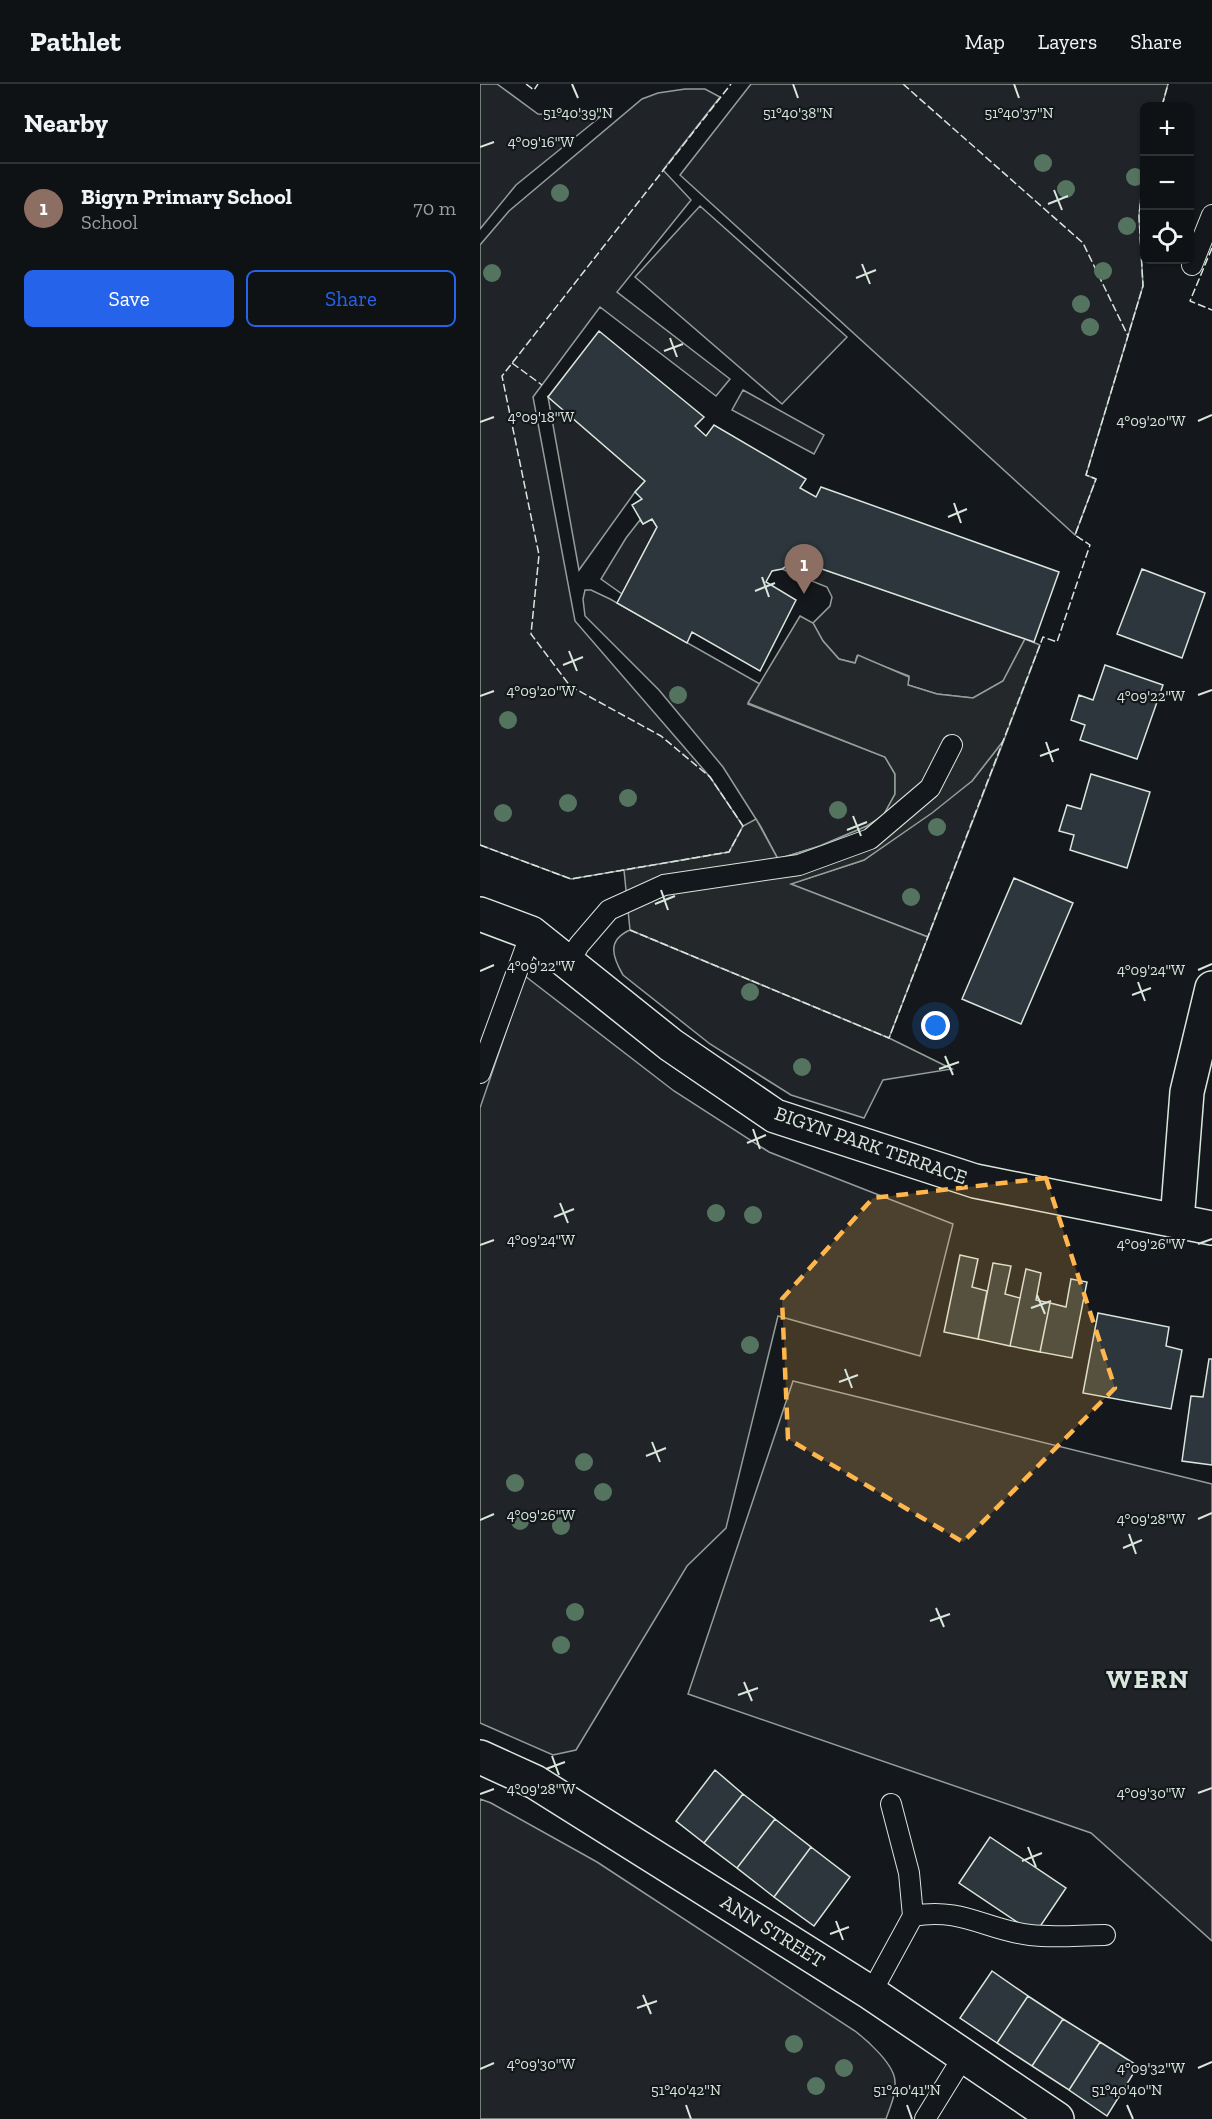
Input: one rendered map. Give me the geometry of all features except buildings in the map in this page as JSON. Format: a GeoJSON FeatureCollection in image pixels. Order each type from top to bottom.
{"type":"FeatureCollection","features":[{"type":"Feature","properties":{"kind":"street","name":"BIGYN PARK TERRACE"},"geometry":{"type":"LineString","coordinates":[[480,914],[531,933],[671,1045],[775,1116],[975,1180],[1212,1228]]}},
{"type":"Feature","properties":{"kind":"street"},"geometry":{"type":"LineString","coordinates":[[1177,1221],[1187,1092],[1212,988]]}},
{"type":"Feature","properties":{"kind":"street","name":"ANN STREET"},"geometry":{"type":"LineString","coordinates":[[480,1757],[535,1782],[871,1993],[965,2054],[1058,2119]]}},
{"type":"Feature","properties":{"kind":"lane"},"geometry":{"type":"LineString","coordinates":[[1192,265],[1212,215]]}},
{"type":"Feature","properties":{"kind":"lane"},"geometry":{"type":"LineString","coordinates":[[568,964],[579,945],[609,910],[664,885],[799,865],[870,839],[930,788],[952,745]]}},
{"type":"Feature","properties":{"kind":"lane"},"geometry":{"type":"LineString","coordinates":[[480,1073],[531,933]]}},
{"type":"Feature","properties":{"kind":"lane"},"geometry":{"type":"LineString","coordinates":[[871,1993],[913,1916],[909,1873],[891,1804]]}},
{"type":"Feature","properties":{"kind":"lane"},"geometry":{"type":"LineString","coordinates":[[913,1916],[933,1912],[957,1915],[1008,1931],[1030,1935],[1105,1935]]}},
{"type":"Feature","properties":{"kind":"lane"},"geometry":{"type":"LineString","coordinates":[[925,2119],[965,2054]]}},
{"type":"Feature","properties":{"kind":"highlighted area"},"geometry":{"type":"Polygon","coordinates":[[[1046,1178],[1115,1388],[963,1542],[788,1439],[782,1299],[873,1198],[1046,1178]]]}},
{"type":"Feature","properties":{"kind":"shaded area"},"geometry":{"type":"Polygon","coordinates":[[[480,84],[497,84],[538,114],[600,117],[516,185],[480,229],[480,84]]]}},
{"type":"Feature","properties":{"kind":"shaded area"},"geometry":{"type":"Polygon","coordinates":[[[751,84],[1168,84],[1163,102],[1140,102],[1139,216],[1143,286],[1086,475],[1096,479],[1075,535],[680,175],[751,84]]]}},
{"type":"Feature","properties":{"kind":"shaded area"},"geometry":{"type":"Polygon","coordinates":[[[705,89],[720,97],[663,170],[691,200],[617,292],[730,379],[716,396],[600,307],[533,397],[575,621],[710,777],[743,826],[729,852],[571,879],[480,845],[480,245],[509,211],[642,99],[658,93],[705,89]]]}},
{"type":"Feature","properties":{"kind":"shaded area"},"geometry":{"type":"Polygon","coordinates":[[[700,206],[847,337],[782,404],[635,277],[700,206]]]}},
{"type":"Feature","properties":{"kind":"shaded area"},"geometry":{"type":"Polygon","coordinates":[[[743,390],[824,435],[814,454],[732,410],[743,390]]]}},
{"type":"Feature","properties":{"kind":"shaded area"},"geometry":{"type":"Polygon","coordinates":[[[548,397],[645,481],[579,570],[548,397]]]}},
{"type":"Feature","properties":{"kind":"shaded area"},"geometry":{"type":"Polygon","coordinates":[[[652,519],[657,527],[622,594],[601,579],[640,520],[643,524],[652,519]]]}},
{"type":"Feature","properties":{"kind":"shaded area"},"geometry":{"type":"Polygon","coordinates":[[[796,560],[1025,639],[1003,681],[973,698],[937,694],[908,685],[909,676],[857,656],[855,663],[839,659],[823,641],[813,623],[830,606],[832,597],[827,587],[782,569],[796,560]]]}},
{"type":"Feature","properties":{"kind":"shaded area"},"geometry":{"type":"Polygon","coordinates":[[[585,590],[591,590],[610,599],[760,684],[748,704],[885,757],[895,774],[895,794],[883,816],[867,826],[820,846],[778,859],[761,827],[723,767],[659,690],[585,616],[583,599],[585,590]]]}},
{"type":"Feature","properties":{"kind":"shaded area"},"geometry":{"type":"Polygon","coordinates":[[[800,616],[813,623],[823,641],[839,659],[855,663],[858,655],[909,677],[908,685],[937,694],[973,698],[1003,681],[1025,639],[1040,645],[1004,740],[972,781],[932,813],[864,860],[791,884],[928,937],[889,1038],[630,930],[624,870],[729,852],[743,826],[756,819],[778,859],[820,846],[867,826],[883,816],[895,794],[895,774],[885,757],[748,703],[800,616]]]}},
{"type":"Feature","properties":{"kind":"shaded area"},"geometry":{"type":"Polygon","coordinates":[[[1004,740],[928,937],[790,884],[864,860],[972,781],[1004,740]]]}},
{"type":"Feature","properties":{"kind":"shaded area"},"geometry":{"type":"Polygon","coordinates":[[[630,930],[889,1038],[952,1069],[883,1080],[864,1118],[791,1095],[710,1044],[623,975],[616,961],[614,949],[618,939],[630,930]]]}},
{"type":"Feature","properties":{"kind":"shaded area"},"geometry":{"type":"Polygon","coordinates":[[[525,976],[674,1091],[769,1152],[953,1224],[920,1356],[778,1316],[726,1528],[687,1566],[576,1750],[553,1755],[480,1723],[480,1108],[525,976]]]}},
{"type":"Feature","properties":{"kind":"shaded area"},"geometry":{"type":"Polygon","coordinates":[[[793,1381],[1212,1484],[1212,1941],[1091,1833],[688,1694],[793,1381]]]}},
{"type":"Feature","properties":{"kind":"shaded area"},"geometry":{"type":"Polygon","coordinates":[[[480,1799],[597,1862],[855,2031],[880,2054],[894,2075],[895,2092],[886,2119],[480,2119],[480,1799]]]}},
{"type":"Feature","properties":{"kind":"fence"},"geometry":{"type":"LineString","coordinates":[[526,84],[534,90],[538,84]]}},
{"type":"Feature","properties":{"kind":"fence"},"geometry":{"type":"LineString","coordinates":[[480,845],[571,879],[729,852],[743,826],[710,777],[661,736],[570,686],[531,634],[539,555],[502,376],[731,84]]}},
{"type":"Feature","properties":{"kind":"fence"},"geometry":{"type":"LineString","coordinates":[[903,84],[1083,243],[1128,336]]}},
{"type":"Feature","properties":{"kind":"fence"},"geometry":{"type":"LineString","coordinates":[[1163,102],[1168,84]]}},
{"type":"Feature","properties":{"kind":"fence"},"geometry":{"type":"LineString","coordinates":[[630,930],[889,1038],[1043,637],[1057,642],[1090,545],[1075,535],[1096,479],[1086,475],[1143,286],[1140,206]]}},
{"type":"Feature","properties":{"kind":"fence"},"geometry":{"type":"LineString","coordinates":[[1212,248],[1190,301],[1212,310]]}},
{"type":"Feature","properties":{"kind":"fence"},"geometry":{"type":"LineString","coordinates":[[512,363],[542,385]]}},
{"type":"Feature","properties":{"kind":"place","name":"Bigyn Primary School"},"geometry":{"type":"Point","coordinates":[804,594]}},
{"type":"Feature","properties":{"kind":"district","name":"WERN"},"geometry":{"type":"Point","coordinates":[1148,1679]}}]}
